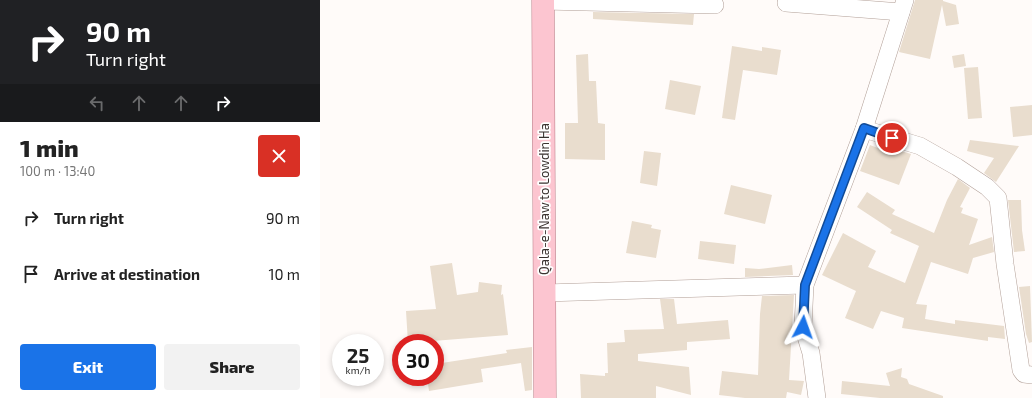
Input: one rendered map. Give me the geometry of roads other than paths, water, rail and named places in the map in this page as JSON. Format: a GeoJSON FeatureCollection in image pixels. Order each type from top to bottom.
{"type":"FeatureCollection","features":[{"type":"Feature","properties":{"kind":"main road","name":"Qala-e-Naw to Lowdin Ha"},"geometry":{"type":"LineString","coordinates":[[542,1],[545,398]]}},
{"type":"Feature","properties":{"kind":"street"},"geometry":{"type":"LineString","coordinates":[[542,1],[715,5]]}},
{"type":"Feature","properties":{"kind":"street"},"geometry":{"type":"LineString","coordinates":[[786,3],[903,6],[864,128],[805,285],[803,327],[811,353],[817,398]]}},
{"type":"Feature","properties":{"kind":"street"},"geometry":{"type":"LineString","coordinates":[[864,128],[920,146],[957,167],[987,187],[998,198],[1005,264],[1021,370],[1024,374],[1032,375]]}},
{"type":"Feature","properties":{"kind":"street"},"geometry":{"type":"LineString","coordinates":[[545,293],[805,285]]}}]}
